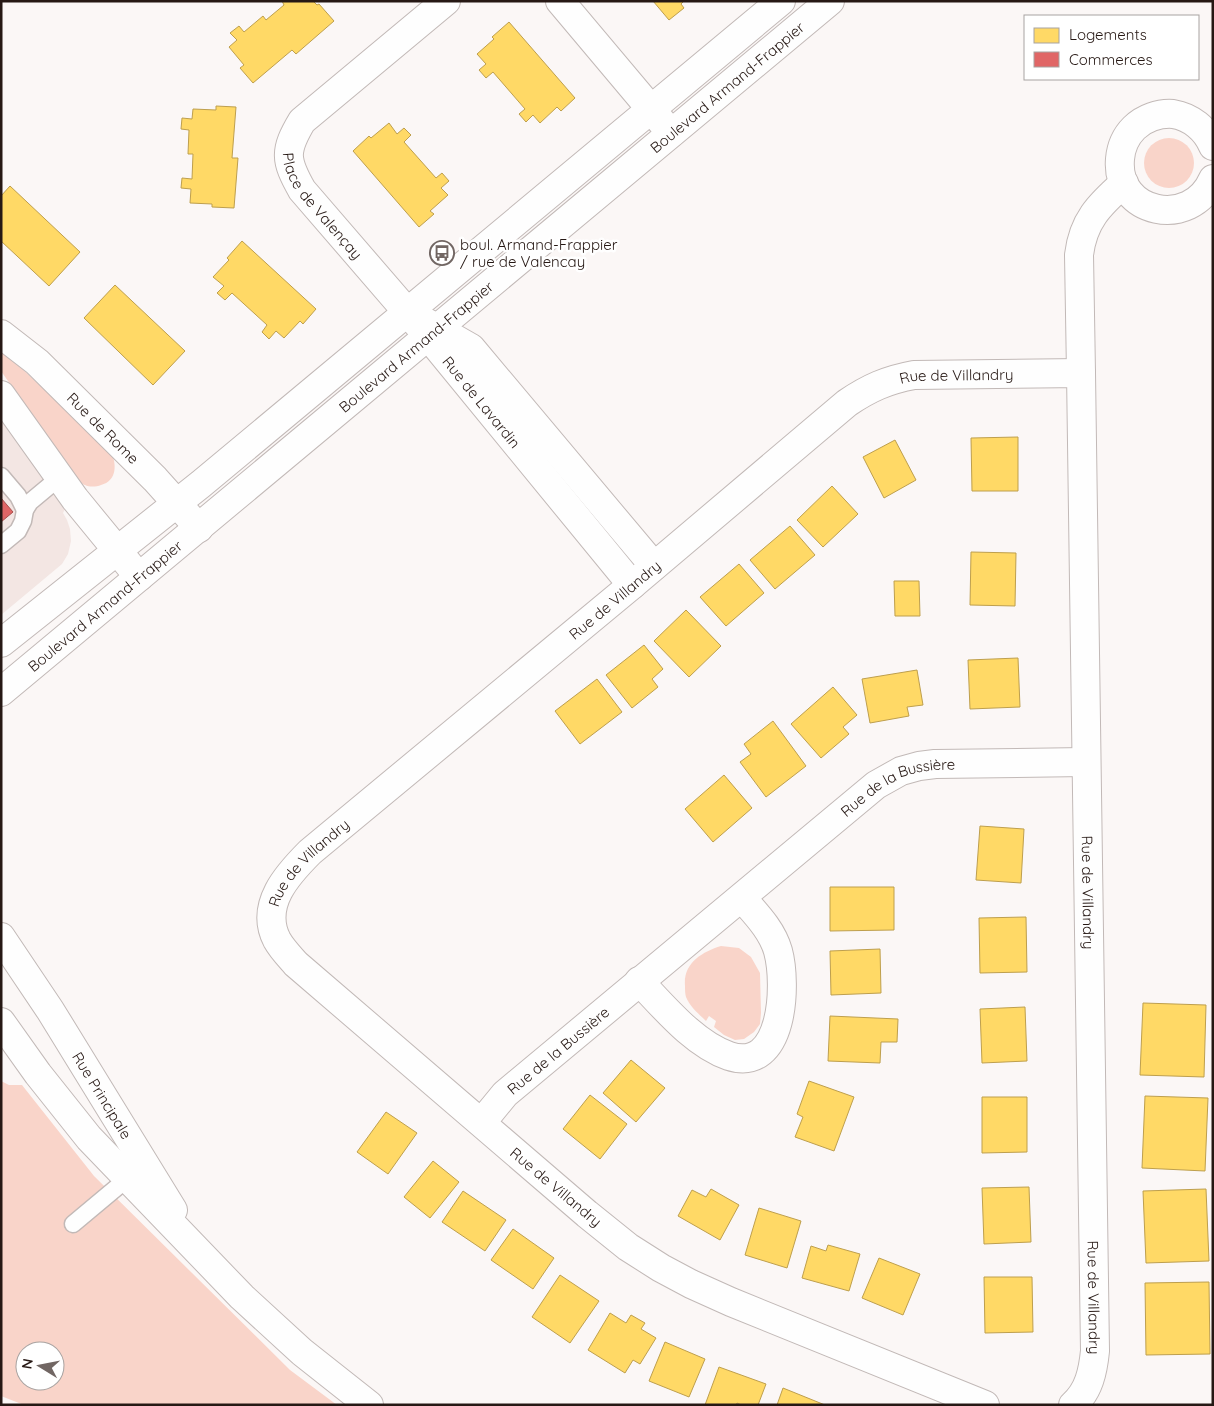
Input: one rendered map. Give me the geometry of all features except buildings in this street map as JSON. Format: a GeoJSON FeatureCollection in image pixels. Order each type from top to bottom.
{"type":"FeatureCollection","features":[{"type":"Feature","properties":{"kind":"street","name":"Place de Valençay"},"geometry":{"type":"LineString","coordinates":[[407,312],[302,190],[293,174],[288,156],[292,137],[302,121],[446,1]]}},
{"type":"Feature","properties":{"kind":"street"},"geometry":{"type":"LineString","coordinates":[[560,1],[671,133]]}},
{"type":"Feature","properties":{"kind":"street","name":"Boulevard Armand-Frappier"},"geometry":{"type":"LineString","coordinates":[[1,643],[201,484],[650,108],[781,1]]}},
{"type":"Feature","properties":{"kind":"street","name":"Boulevard Armand-Frappier"},"geometry":{"type":"LineString","coordinates":[[1,692],[830,1]]}},
{"type":"Feature","properties":{"kind":"street"},"geometry":{"type":"LineString","coordinates":[[1213,146],[1201,128],[1182,116],[1167,114],[1146,119],[1129,134],[1122,147],[1120,169],[1124,183],[1133,196],[1145,205],[1168,211],[1182,208],[1196,201],[1207,190],[1213,179]]}},
{"type":"Feature","properties":{"kind":"street","name":"Rue de Villandry"},"geometry":{"type":"LineString","coordinates":[[1073,1405],[1086,1388],[1092,1373],[1095,1351],[1078,255],[1087,224],[1094,213],[1124,183]]}},
{"type":"Feature","properties":{"kind":"street","name":"Rue de Lavardin"},"geometry":{"type":"LineString","coordinates":[[407,312],[433,332],[632,585]]}},
{"type":"Feature","properties":{"kind":"street","name":"Rue de Lavardin"},"geometry":{"type":"LineString","coordinates":[[433,332],[471,348],[654,566]]}},
{"type":"Feature","properties":{"kind":"street","name":"Rue de Rome"},"geometry":{"type":"LineString","coordinates":[[1,334],[37,362],[155,479],[198,528]]}},
{"type":"Feature","properties":{"kind":"street","name":"Rue de Villandry"},"geometry":{"type":"LineString","coordinates":[[985,1405],[731,1302],[660,1268],[628,1247],[296,964],[276,938],[272,922],[272,912],[275,898],[283,882],[310,852],[632,585],[847,403],[889,380],[914,375],[1081,373]]}},
{"type":"Feature","properties":{"kind":"street"},"geometry":{"type":"LineString","coordinates":[[1,396],[60,477],[139,577]]}},
{"type":"Feature","properties":{"kind":"street","name":"Rue de la Bussière"},"geometry":{"type":"LineString","coordinates":[[482,1122],[505,1094],[639,981],[888,777],[919,766],[955,763],[1085,762]]}},
{"type":"Feature","properties":{"kind":"street"},"geometry":{"type":"LineString","coordinates":[[639,981],[682,1024],[706,1044],[730,1056],[741,1058],[762,1052],[773,1040],[779,1021],[780,974],[778,953],[774,940],[763,922],[742,898]]}},
{"type":"Feature","properties":{"kind":"street","name":"Rue Principale"},"geometry":{"type":"LineString","coordinates":[[1,937],[55,1018],[136,1171],[200,1254],[242,1298],[302,1352],[369,1405]]}},
{"type":"Feature","properties":{"kind":"street","name":"Rue Principale"},"geometry":{"type":"LineString","coordinates":[[1,1022],[38,1074],[89,1138],[136,1171]]}},
{"type":"Feature","properties":{"kind":"lane"},"geometry":{"type":"LineString","coordinates":[[1,476],[18,496],[25,510]]}},
{"type":"Feature","properties":{"kind":"lane"},"geometry":{"type":"LineString","coordinates":[[1,545],[18,531],[23,521],[25,510],[30,502],[60,477]]}},
{"type":"Feature","properties":{"kind":"lane"},"geometry":{"type":"LineString","coordinates":[[73,1224],[136,1171]]}},
{"type":"Feature","properties":{"kind":"shaded area"},"geometry":{"type":"Polygon","coordinates":[[[1169,138],[1178,140],[1189,149],[1194,163],[1192,172],[1183,183],[1169,188],[1160,186],[1149,177],[1144,163],[1146,154],[1155,143],[1169,138]]]}},
{"type":"Feature","properties":{"kind":"shaded area"},"geometry":{"type":"Polygon","coordinates":[[[1,349],[111,452],[115,467],[110,480],[99,486],[91,486],[84,484],[75,477],[1,371],[1,349]]]}},
{"type":"Feature","properties":{"kind":"shaded area"},"geometry":{"type":"Polygon","coordinates":[[[1,415],[66,507],[63,513],[70,529],[71,541],[68,554],[62,564],[1,615],[1,415]]]}},
{"type":"Feature","properties":{"kind":"shaded area"},"geometry":{"type":"Polygon","coordinates":[[[721,946],[739,948],[751,957],[760,973],[760,1024],[754,1032],[744,1039],[735,1040],[724,1035],[714,1027],[716,1021],[709,1016],[706,1021],[692,1007],[686,996],[685,978],[691,965],[701,955],[721,946]]]}},
{"type":"Feature","properties":{"kind":"shaded area"},"geometry":{"type":"Polygon","coordinates":[[[1,1081],[9,1085],[22,1085],[94,1176],[290,1370],[337,1405],[24,1405],[1,1396],[1,1081]]]}},
{"type":"Feature","properties":{"kind":"place","name":"boul. Armand-Frappier / rue de Valencay"},"geometry":{"type":"Point","coordinates":[442,253]}}]}
